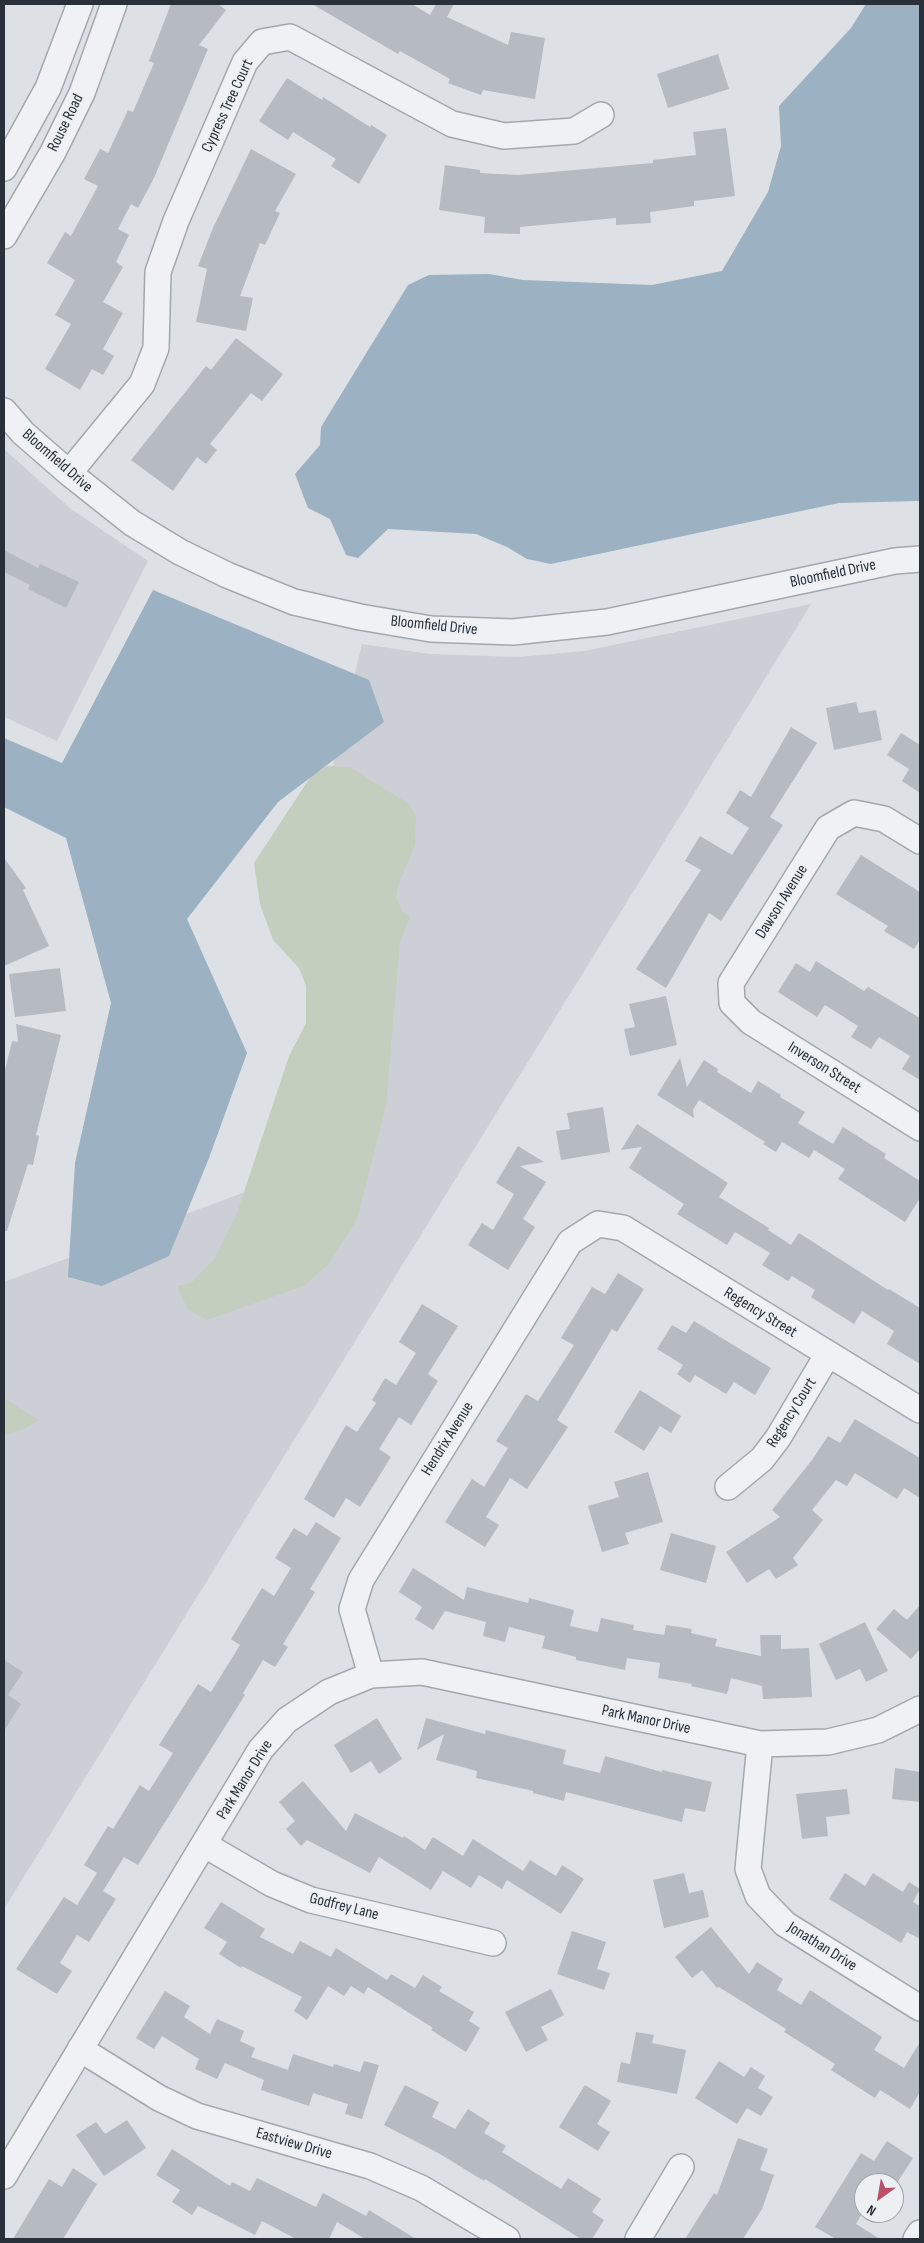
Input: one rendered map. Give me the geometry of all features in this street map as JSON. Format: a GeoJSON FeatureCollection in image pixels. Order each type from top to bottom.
{"type":"FeatureCollection","features":[{"type":"Feature","properties":{"kind":"street","name":"Rouse Road"},"geometry":{"type":"LineString","coordinates":[[4,168],[48,88],[80,4]]}},
{"type":"Feature","properties":{"kind":"street","name":"Rouse Road"},"geometry":{"type":"LineString","coordinates":[[4,236],[53,152],[82,93],[114,4]]}},
{"type":"Feature","properties":{"kind":"street","name":"Cypress Tree Court"},"geometry":{"type":"LineString","coordinates":[[69,473],[142,384],[156,348],[158,272],[176,221],[245,62],[262,42],[290,37],[452,124],[504,136],[574,131],[601,116]]}},
{"type":"Feature","properties":{"kind":"street","name":"Bloomfield Drive"},"geometry":{"type":"LineString","coordinates":[[4,411],[23,433],[132,524],[180,552],[227,575],[294,602],[360,617],[431,629],[513,632],[607,622],[895,561],[920,559]]}},
{"type":"Feature","properties":{"kind":"street","name":"Dawson Avenue"},"geometry":{"type":"LineString","coordinates":[[732,1004],[731,983],[828,828],[854,813],[884,819],[920,841]]}},
{"type":"Feature","properties":{"kind":"street","name":"Inverson Street"},"geometry":{"type":"LineString","coordinates":[[732,1004],[751,1022],[920,1128]]}},
{"type":"Feature","properties":{"kind":"street","name":"Regency Street"},"geometry":{"type":"LineString","coordinates":[[598,1224],[623,1228],[920,1410]]}},
{"type":"Feature","properties":{"kind":"street","name":"Hendrix Avenue"},"geometry":{"type":"LineString","coordinates":[[371,1674],[352,1609],[361,1580],[570,1242],[598,1224]]}},
{"type":"Feature","properties":{"kind":"street","name":"Regency Court"},"geometry":{"type":"LineString","coordinates":[[728,1487],[762,1459],[778,1438],[828,1354]]}},
{"type":"Feature","properties":{"kind":"street","name":"Park Manor Drive"},"geometry":{"type":"LineString","coordinates":[[4,2176],[205,1845],[261,1749],[288,1720],[329,1692],[371,1674],[422,1672],[760,1744],[828,1742],[878,1730],[920,1709]]}},
{"type":"Feature","properties":{"kind":"street","name":"Jonathan Drive"},"geometry":{"type":"LineString","coordinates":[[760,1744],[748,1869],[758,1896],[784,1924],[920,2008]]}},
{"type":"Feature","properties":{"kind":"street","name":"Godfrey Lane"},"geometry":{"type":"LineString","coordinates":[[205,1845],[272,1884],[311,1900],[493,1943]]}},
{"type":"Feature","properties":{"kind":"street","name":"Eastview Drive"},"geometry":{"type":"LineString","coordinates":[[80,2049],[158,2098],[197,2116],[370,2166],[421,2188],[507,2239]]}},
{"type":"Feature","properties":{"kind":"street"},"geometry":{"type":"LineString","coordinates":[[638,2239],[681,2168]]}},
{"type":"Feature","properties":{"kind":"street"},"geometry":{"type":"LineString","coordinates":[[916,2239],[920,2233]]}},
{"type":"Feature","properties":{"kind":"shaded area"},"geometry":{"type":"Polygon","coordinates":[[[4,449],[71,509],[148,561],[57,741],[4,717],[4,449]]]}},
{"type":"Feature","properties":{"kind":"shaded area"},"geometry":{"type":"Polygon","coordinates":[[[811,604],[4,1909],[4,1282],[261,1186],[340,943],[327,789],[362,644],[430,654],[518,657],[584,651],[811,604]]]}},
{"type":"Feature","properties":{"kind":"green space"},"geometry":{"type":"Polygon","coordinates":[[[327,766],[350,767],[409,804],[416,816],[415,845],[398,886],[396,898],[403,912],[410,917],[400,942],[386,1107],[357,1219],[329,1264],[304,1286],[207,1320],[188,1310],[177,1286],[191,1283],[214,1259],[237,1213],[289,1056],[306,1023],[306,986],[299,968],[273,940],[260,904],[254,863],[311,776],[327,766]]]}},
{"type":"Feature","properties":{"kind":"green space"},"geometry":{"type":"Polygon","coordinates":[[[4,1398],[39,1420],[23,1430],[4,1434],[4,1398]]]}},
{"type":"Feature","properties":{"kind":"water"},"geometry":{"type":"Polygon","coordinates":[[[866,4],[920,4],[920,501],[839,503],[551,564],[527,559],[507,547],[476,534],[388,529],[358,558],[346,555],[330,519],[308,508],[295,474],[320,445],[321,427],[408,285],[429,275],[489,274],[523,280],[652,285],[722,271],[768,192],[781,146],[779,106],[851,28],[866,4]]]}},
{"type":"Feature","properties":{"kind":"water"},"geometry":{"type":"Polygon","coordinates":[[[153,590],[369,680],[384,722],[278,802],[187,919],[247,1053],[209,1158],[169,1256],[102,1286],[68,1277],[75,1163],[111,1003],[66,838],[4,807],[4,738],[62,763],[153,590]]]}},
{"type":"Feature","properties":{"kind":"building"},"geometry":{"type":"Polygon","coordinates":[[[171,4],[218,4],[226,10],[199,45],[208,49],[154,178],[138,208],[131,204],[118,229],[129,235],[116,262],[123,267],[103,302],[123,313],[103,349],[114,356],[103,375],[92,369],[80,390],[45,369],[71,324],[55,315],[75,280],[47,263],[65,232],[71,236],[98,186],[84,179],[100,149],[108,153],[128,110],[133,112],[154,63],[149,61],[171,4]]]}},
{"type":"Feature","properties":{"kind":"building"},"geometry":{"type":"Polygon","coordinates":[[[312,4],[412,4],[430,15],[436,4],[454,4],[447,17],[508,45],[511,32],[545,38],[535,99],[483,90],[481,95],[448,83],[450,79],[400,51],[398,54],[312,4]]]}},
{"type":"Feature","properties":{"kind":"building"},"geometry":{"type":"Polygon","coordinates":[[[718,54],[729,89],[668,108],[657,74],[718,54]]]}},
{"type":"Feature","properties":{"kind":"building"},"geometry":{"type":"Polygon","coordinates":[[[287,78],[322,100],[323,97],[370,127],[371,125],[387,135],[359,184],[331,166],[336,159],[293,132],[288,140],[259,121],[287,78]]]}},
{"type":"Feature","properties":{"kind":"building"},"geometry":{"type":"Polygon","coordinates":[[[726,128],[735,196],[694,201],[694,206],[650,212],[651,223],[616,225],[616,218],[520,227],[520,234],[484,233],[485,217],[439,210],[445,165],[480,170],[480,173],[518,175],[653,163],[653,160],[696,155],[693,132],[726,128]]]}},
{"type":"Feature","properties":{"kind":"building"},"geometry":{"type":"Polygon","coordinates":[[[251,149],[296,174],[275,211],[280,213],[265,245],[260,243],[240,296],[253,298],[246,331],[196,322],[207,269],[198,266],[213,228],[251,149]]]}},
{"type":"Feature","properties":{"kind":"building"},"geometry":{"type":"Polygon","coordinates":[[[236,338],[283,374],[262,401],[251,393],[210,444],[217,450],[206,464],[197,457],[173,491],[131,460],[206,366],[211,370],[236,338]]]}},
{"type":"Feature","properties":{"kind":"building"},"geometry":{"type":"Polygon","coordinates":[[[4,550],[38,568],[40,564],[79,582],[66,608],[28,589],[30,585],[4,572],[4,550]]]}},
{"type":"Feature","properties":{"kind":"building"},"geometry":{"type":"Polygon","coordinates":[[[856,702],[859,713],[876,710],[882,740],[834,750],[826,708],[856,702]]]}},
{"type":"Feature","properties":{"kind":"building"},"geometry":{"type":"Polygon","coordinates":[[[791,727],[817,743],[770,817],[783,825],[721,921],[709,913],[666,988],[636,969],[701,870],[685,861],[700,836],[732,855],[749,828],[726,813],[740,790],[751,797],[791,727]]]}},
{"type":"Feature","properties":{"kind":"building"},"geometry":{"type":"Polygon","coordinates":[[[901,733],[920,745],[920,793],[902,781],[909,769],[887,755],[901,733]]]}},
{"type":"Feature","properties":{"kind":"building"},"geometry":{"type":"Polygon","coordinates":[[[861,855],[920,892],[920,940],[914,949],[884,931],[888,926],[836,894],[861,855]]]}},
{"type":"Feature","properties":{"kind":"building"},"geometry":{"type":"Polygon","coordinates":[[[4,858],[26,888],[23,890],[49,946],[4,966],[4,858]]]}},
{"type":"Feature","properties":{"kind":"building"},"geometry":{"type":"Polygon","coordinates":[[[816,961],[864,991],[868,987],[920,1018],[920,1080],[902,1069],[910,1056],[879,1037],[871,1049],[851,1037],[858,1026],[825,1005],[817,1017],[778,992],[796,963],[810,972],[816,961]]]}},
{"type":"Feature","properties":{"kind":"building"},"geometry":{"type":"Polygon","coordinates":[[[60,968],[66,1011],[15,1017],[9,974],[60,968]]]}},
{"type":"Feature","properties":{"kind":"building"},"geometry":{"type":"Polygon","coordinates":[[[666,996],[677,1045],[630,1056],[624,1029],[635,1027],[629,1004],[666,996]]]}},
{"type":"Feature","properties":{"kind":"building"},"geometry":{"type":"Polygon","coordinates":[[[16,1024],[61,1035],[36,1135],[39,1136],[33,1165],[28,1164],[7,1231],[4,1231],[4,1074],[12,1041],[18,1042],[16,1024]]]}},
{"type":"Feature","properties":{"kind":"building"},"geometry":{"type":"Polygon","coordinates":[[[680,1058],[687,1087],[704,1060],[718,1069],[717,1072],[751,1093],[758,1081],[781,1095],[780,1097],[805,1112],[798,1123],[833,1144],[843,1127],[886,1154],[884,1158],[920,1181],[920,1198],[905,1222],[838,1179],[845,1169],[814,1150],[809,1158],[782,1142],[776,1152],[763,1144],[765,1142],[699,1100],[693,1110],[694,1118],[657,1095],[680,1058]]]}},
{"type":"Feature","properties":{"kind":"building"},"geometry":{"type":"Polygon","coordinates":[[[603,1107],[610,1152],[561,1160],[556,1131],[570,1129],[567,1113],[603,1107]]]}},
{"type":"Feature","properties":{"kind":"building"},"geometry":{"type":"Polygon","coordinates":[[[637,1124],[728,1183],[719,1197],[769,1228],[768,1230],[791,1245],[799,1233],[888,1290],[920,1308],[920,1364],[887,1344],[894,1331],[862,1311],[854,1324],[811,1297],[815,1290],[792,1276],[788,1281],[762,1265],[770,1253],[735,1232],[727,1245],[677,1214],[684,1204],[629,1168],[642,1147],[621,1150],[637,1124]]]}},
{"type":"Feature","properties":{"kind":"building"},"geometry":{"type":"Polygon","coordinates":[[[518,1146],[544,1162],[520,1166],[546,1182],[523,1219],[535,1227],[508,1270],[468,1245],[482,1223],[493,1230],[514,1194],[496,1183],[518,1146]]]}},
{"type":"Feature","properties":{"kind":"building"},"geometry":{"type":"Polygon","coordinates":[[[618,1273],[644,1289],[617,1332],[612,1329],[557,1420],[568,1427],[527,1489],[510,1478],[486,1517],[499,1525],[485,1547],[445,1522],[472,1479],[484,1487],[508,1448],[496,1441],[526,1394],[538,1401],[574,1345],[561,1338],[592,1287],[605,1294],[618,1273]]]}},
{"type":"Feature","properties":{"kind":"building"},"geometry":{"type":"Polygon","coordinates":[[[422,1304],[458,1326],[428,1374],[438,1381],[411,1425],[399,1417],[379,1449],[391,1457],[360,1507],[346,1498],[334,1518],[304,1499],[346,1425],[357,1432],[376,1403],[372,1400],[385,1378],[396,1385],[416,1353],[399,1342],[422,1304]]]}},
{"type":"Feature","properties":{"kind":"building"},"geometry":{"type":"Polygon","coordinates":[[[694,1321],[771,1368],[755,1395],[734,1382],[726,1394],[695,1375],[690,1383],[677,1374],[683,1365],[657,1349],[672,1325],[686,1333],[694,1321]]]}},
{"type":"Feature","properties":{"kind":"building"},"geometry":{"type":"Polygon","coordinates":[[[640,1390],[681,1416],[671,1433],[660,1426],[644,1451],[614,1432],[640,1390]]]}},
{"type":"Feature","properties":{"kind":"building"},"geometry":{"type":"Polygon","coordinates":[[[855,1419],[920,1458],[920,1498],[904,1488],[897,1499],[855,1473],[847,1486],[836,1480],[812,1510],[823,1520],[793,1558],[798,1565],[776,1579],[769,1569],[747,1583],[726,1552],[780,1517],[772,1510],[812,1460],[828,1436],[840,1443],[855,1419]]]}},
{"type":"Feature","properties":{"kind":"building"},"geometry":{"type":"Polygon","coordinates":[[[648,1472],[663,1522],[625,1533],[629,1544],[602,1552],[588,1506],[619,1497],[614,1482],[648,1472]]]}},
{"type":"Feature","properties":{"kind":"building"},"geometry":{"type":"Polygon","coordinates":[[[316,1522],[341,1538],[310,1589],[315,1592],[283,1644],[288,1647],[275,1667],[263,1660],[243,1693],[245,1695],[138,1865],[124,1857],[103,1891],[116,1899],[89,1942],[77,1935],[60,1963],[72,1971],[57,1994],[16,1969],[64,1897],[77,1905],[97,1873],[84,1865],[108,1826],[113,1829],[140,1785],[149,1791],[173,1753],[159,1745],[198,1684],[211,1692],[240,1645],[231,1639],[262,1588],[274,1596],[291,1568],[275,1558],[294,1528],[307,1536],[316,1522]]]}},
{"type":"Feature","properties":{"kind":"building"},"geometry":{"type":"Polygon","coordinates":[[[671,1533],[716,1546],[706,1583],[660,1570],[671,1533]]]}},
{"type":"Feature","properties":{"kind":"building"},"geometry":{"type":"Polygon","coordinates":[[[413,1568],[464,1600],[467,1587],[528,1603],[529,1598],[574,1610],[570,1626],[598,1632],[601,1618],[634,1625],[633,1630],[664,1635],[666,1625],[692,1629],[691,1633],[717,1639],[715,1646],[761,1656],[760,1635],[781,1635],[781,1649],[809,1648],[812,1697],[763,1699],[762,1686],[731,1678],[727,1694],[691,1686],[692,1684],[658,1678],[660,1663],[627,1658],[625,1670],[576,1660],[576,1657],[542,1648],[545,1636],[509,1627],[505,1642],[483,1636],[486,1622],[445,1611],[433,1630],[415,1619],[422,1607],[399,1592],[413,1568]]]}},
{"type":"Feature","properties":{"kind":"building"},"geometry":{"type":"Polygon","coordinates":[[[920,1605],[920,1649],[911,1659],[876,1629],[894,1609],[907,1620],[920,1605]]]}},
{"type":"Feature","properties":{"kind":"building"},"geometry":{"type":"Polygon","coordinates":[[[865,1622],[888,1671],[866,1682],[860,1669],[836,1680],[819,1644],[865,1622]]]}},
{"type":"Feature","properties":{"kind":"building"},"geometry":{"type":"Polygon","coordinates":[[[4,1660],[23,1672],[8,1695],[21,1704],[4,1731],[4,1660]]]}},
{"type":"Feature","properties":{"kind":"building"},"geometry":{"type":"Polygon","coordinates":[[[377,1718],[402,1759],[379,1774],[371,1761],[351,1773],[334,1745],[377,1718]]]}},
{"type":"Feature","properties":{"kind":"building"},"geometry":{"type":"Polygon","coordinates":[[[426,1718],[485,1734],[486,1730],[566,1750],[563,1764],[600,1773],[605,1756],[662,1772],[662,1770],[712,1782],[705,1812],[685,1808],[682,1822],[566,1792],[564,1801],[533,1793],[533,1791],[476,1778],[477,1771],[436,1760],[444,1734],[417,1750],[426,1718]]]}},
{"type":"Feature","properties":{"kind":"building"},"geometry":{"type":"Polygon","coordinates":[[[895,1768],[920,1772],[920,1802],[892,1799],[895,1768]]]}},
{"type":"Feature","properties":{"kind":"building"},"geometry":{"type":"Polygon","coordinates":[[[303,1781],[346,1831],[355,1813],[403,1838],[404,1836],[425,1850],[433,1837],[463,1856],[473,1839],[523,1871],[530,1860],[556,1876],[562,1865],[584,1879],[561,1914],[507,1880],[502,1889],[479,1875],[471,1888],[443,1871],[431,1890],[379,1857],[370,1873],[307,1840],[301,1846],[286,1829],[295,1821],[279,1802],[303,1781]]]}},
{"type":"Feature","properties":{"kind":"building"},"geometry":{"type":"Polygon","coordinates":[[[847,1789],[850,1814],[826,1817],[828,1836],[802,1839],[796,1794],[847,1789]]]}},
{"type":"Feature","properties":{"kind":"building"},"geometry":{"type":"Polygon","coordinates":[[[684,1873],[689,1893],[703,1890],[709,1917],[664,1928],[653,1880],[684,1873]]]}},
{"type":"Feature","properties":{"kind":"building"},"geometry":{"type":"Polygon","coordinates":[[[845,1873],[865,1886],[873,1873],[903,1892],[909,1882],[920,1889],[913,1902],[920,1906],[920,1939],[907,1932],[901,1943],[829,1899],[845,1873]]]}},
{"type":"Feature","properties":{"kind":"building"},"geometry":{"type":"Polygon","coordinates":[[[221,1902],[265,1929],[260,1937],[293,1954],[300,1941],[331,1957],[336,1948],[387,1980],[391,1974],[415,1988],[423,1975],[442,1987],[439,1991],[474,2012],[469,2021],[480,2028],[466,2052],[431,2030],[433,2028],[368,1987],[364,1994],[351,1986],[344,1996],[328,1986],[307,2020],[294,2011],[302,1997],[242,1966],[241,1968],[219,1954],[227,1942],[204,1928],[221,1902]]]}},
{"type":"Feature","properties":{"kind":"building"},"geometry":{"type":"Polygon","coordinates":[[[711,1927],[749,1974],[757,1962],[783,1979],[777,1990],[801,2005],[810,1990],[882,2037],[874,2050],[904,2068],[920,2042],[920,2092],[910,2109],[880,2090],[875,2098],[831,2070],[835,2064],[784,2032],[786,2029],[719,1987],[717,1988],[702,1970],[692,1978],[675,1957],[711,1927]]]}},
{"type":"Feature","properties":{"kind":"building"},"geometry":{"type":"Polygon","coordinates":[[[572,1931],[606,1942],[597,1969],[610,1973],[604,1990],[557,1974],[572,1931]]]}},
{"type":"Feature","properties":{"kind":"building"},"geometry":{"type":"Polygon","coordinates":[[[551,1989],[564,2015],[541,2027],[548,2040],[526,2052],[505,2012],[551,1989]]]}},
{"type":"Feature","properties":{"kind":"building"},"geometry":{"type":"Polygon","coordinates":[[[165,1991],[190,2006],[184,2017],[210,2034],[217,2019],[244,2031],[240,2041],[255,2048],[251,2057],[288,2070],[293,2054],[333,2067],[334,2064],[360,2072],[364,2061],[379,2065],[362,2119],[345,2114],[348,2104],[313,2093],[309,2106],[261,2090],[264,2080],[225,2063],[217,2079],[195,2069],[199,2059],[162,2036],[154,2049],[136,2038],[165,1991]]]}},
{"type":"Feature","properties":{"kind":"building"},"geometry":{"type":"Polygon","coordinates":[[[636,2032],[654,2035],[652,2043],[686,2050],[677,2094],[617,2082],[621,2062],[630,2064],[636,2032]]]}},
{"type":"Feature","properties":{"kind":"building"},"geometry":{"type":"Polygon","coordinates":[[[719,2061],[744,2077],[751,2067],[765,2076],[758,2088],[773,2097],[761,2116],[747,2108],[737,2124],[695,2098],[719,2061]]]}},
{"type":"Feature","properties":{"kind":"building"},"geometry":{"type":"Polygon","coordinates":[[[405,2085],[439,2102],[432,2117],[455,2129],[468,2109],[490,2123],[484,2133],[506,2146],[502,2152],[561,2189],[568,2178],[601,2199],[592,2212],[604,2220],[592,2239],[581,2239],[485,2179],[484,2181],[440,2154],[384,2125],[405,2085]]]}},
{"type":"Feature","properties":{"kind":"building"},"geometry":{"type":"Polygon","coordinates":[[[585,2085],[611,2101],[597,2124],[610,2132],[598,2151],[559,2127],[585,2085]]]}},
{"type":"Feature","properties":{"kind":"building"},"geometry":{"type":"Polygon","coordinates":[[[127,2120],[146,2148],[104,2176],[76,2135],[96,2122],[105,2134],[127,2120]]]}},
{"type":"Feature","properties":{"kind":"building"},"geometry":{"type":"Polygon","coordinates":[[[738,2138],[768,2149],[760,2170],[774,2175],[762,2209],[743,2239],[685,2239],[714,2193],[717,2195],[738,2138]]]}},
{"type":"Feature","properties":{"kind":"building"},"geometry":{"type":"Polygon","coordinates":[[[887,2141],[913,2158],[903,2173],[854,2173],[854,2223],[880,2239],[836,2239],[815,2227],[861,2153],[874,2161],[887,2141]]]}},
{"type":"Feature","properties":{"kind":"building"},"geometry":{"type":"Polygon","coordinates":[[[172,2149],[230,2186],[232,2182],[250,2191],[257,2178],[316,2207],[323,2193],[366,2216],[369,2210],[416,2239],[365,2239],[337,2222],[329,2239],[296,2239],[262,2221],[255,2235],[198,2206],[192,2215],[172,2202],[180,2190],[156,2175],[172,2149]]]}},
{"type":"Feature","properties":{"kind":"building"},"geometry":{"type":"Polygon","coordinates":[[[73,2168],[97,2184],[63,2239],[13,2239],[49,2179],[62,2187],[73,2168]]]}}]}
